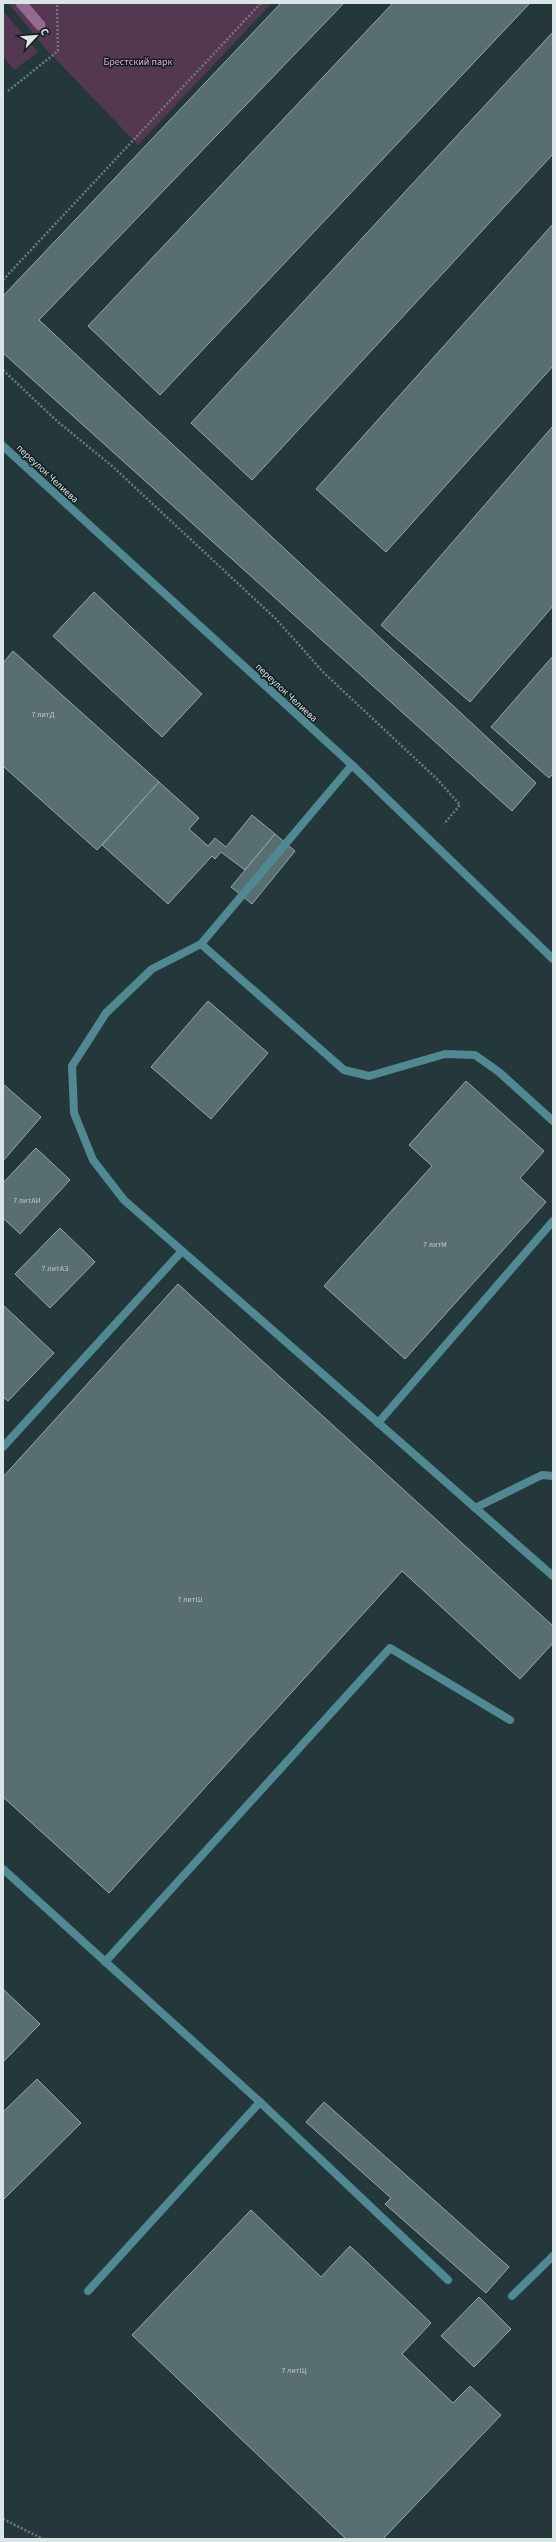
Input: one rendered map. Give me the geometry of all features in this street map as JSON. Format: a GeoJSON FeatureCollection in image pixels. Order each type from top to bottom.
{"type":"FeatureCollection","features":[{"type":"Feature","properties":{"kind":"street","name":"переулок Челиева"},"geometry":{"type":"LineString","coordinates":[[3,446],[352,765],[553,959]]}},
{"type":"Feature","properties":{"kind":"street"},"geometry":{"type":"LineString","coordinates":[[352,765],[201,944],[152,969],[106,1013],[72,1066],[74,1113],[93,1160],[124,1200],[553,1576]]}},
{"type":"Feature","properties":{"kind":"street"},"geometry":{"type":"LineString","coordinates":[[201,944],[344,1070],[369,1076],[445,1054],[475,1055],[499,1072],[553,1121]]}},
{"type":"Feature","properties":{"kind":"street"},"geometry":{"type":"LineString","coordinates":[[378,1423],[553,1220]]}},
{"type":"Feature","properties":{"kind":"street"},"geometry":{"type":"LineString","coordinates":[[3,1447],[182,1251]]}},
{"type":"Feature","properties":{"kind":"street"},"geometry":{"type":"LineString","coordinates":[[475,1508],[542,1475],[553,1476]]}},
{"type":"Feature","properties":{"kind":"street"},"geometry":{"type":"LineString","coordinates":[[105,1962],[390,1648],[510,1720]]}},
{"type":"Feature","properties":{"kind":"street"},"geometry":{"type":"LineString","coordinates":[[3,1869],[260,2102],[448,2280]]}},
{"type":"Feature","properties":{"kind":"street"},"geometry":{"type":"LineString","coordinates":[[88,2291],[260,2102]]}},
{"type":"Feature","properties":{"kind":"street"},"geometry":{"type":"LineString","coordinates":[[512,2296],[553,2256]]}},
{"type":"Feature","properties":{"kind":"path"},"geometry":{"type":"LineString","coordinates":[[8,91],[58,51],[57,3]]}},
{"type":"Feature","properties":{"kind":"path"},"geometry":{"type":"LineString","coordinates":[[3,280],[260,3]]}},
{"type":"Feature","properties":{"kind":"path"},"geometry":{"type":"LineString","coordinates":[[3,370],[58,422],[112,466],[276,619],[324,672],[438,780],[460,805],[430,841]]}},
{"type":"Feature","properties":{"kind":"path"},"geometry":{"type":"LineString","coordinates":[[3,2519],[43,2539]]}},
{"type":"Feature","properties":{"kind":"green space","name":"Брестский парк"},"geometry":{"type":"Polygon","coordinates":[[[8,3],[272,3],[138,145],[46,49],[8,3]]]}},
{"type":"Feature","properties":{"kind":"green space"},"geometry":{"type":"Polygon","coordinates":[[[3,11],[38,52],[14,70],[3,56],[3,11]]]}},
{"type":"Feature","properties":{"kind":"building"},"geometry":{"type":"Polygon","coordinates":[[[281,3],[344,3],[39,320],[536,783],[512,811],[3,353],[3,296],[281,3]]]}},
{"type":"Feature","properties":{"kind":"building"},"geometry":{"type":"Polygon","coordinates":[[[393,3],[530,3],[160,395],[88,326],[393,3]]]}},
{"type":"Feature","properties":{"kind":"building"},"geometry":{"type":"Polygon","coordinates":[[[553,32],[553,154],[252,480],[191,423],[553,32]]]}},
{"type":"Feature","properties":{"kind":"building"},"geometry":{"type":"Polygon","coordinates":[[[553,224],[553,366],[386,552],[316,489],[553,224]]]}},
{"type":"Feature","properties":{"kind":"building"},"geometry":{"type":"Polygon","coordinates":[[[553,426],[553,606],[470,702],[381,625],[553,426]]]}},
{"type":"Feature","properties":{"kind":"building"},"geometry":{"type":"Polygon","coordinates":[[[94,592],[202,694],[162,737],[53,636],[94,592]]]}},
{"type":"Feature","properties":{"kind":"building"},"geometry":{"type":"Polygon","coordinates":[[[13,651],[159,782],[97,850],[3,766],[3,663],[13,651]]]}},
{"type":"Feature","properties":{"kind":"building"},"geometry":{"type":"Polygon","coordinates":[[[553,656],[553,774],[549,778],[491,727],[553,656]]]}},
{"type":"Feature","properties":{"kind":"building"},"geometry":{"type":"Polygon","coordinates":[[[159,782],[199,818],[189,829],[208,846],[215,838],[226,847],[252,815],[275,834],[245,870],[221,852],[215,859],[212,856],[168,904],[102,845],[159,782]]]}},
{"type":"Feature","properties":{"kind":"building"},"geometry":{"type":"Polygon","coordinates":[[[275,834],[295,851],[252,904],[231,887],[275,834]]]}},
{"type":"Feature","properties":{"kind":"building"},"geometry":{"type":"Polygon","coordinates":[[[208,1001],[268,1053],[211,1119],[151,1067],[208,1001]]]}},
{"type":"Feature","properties":{"kind":"building"},"geometry":{"type":"Polygon","coordinates":[[[466,1081],[544,1151],[520,1178],[546,1202],[405,1359],[324,1286],[432,1166],[409,1145],[466,1081]]]}},
{"type":"Feature","properties":{"kind":"building"},"geometry":{"type":"Polygon","coordinates":[[[3,1084],[41,1117],[3,1161],[3,1084]]]}},
{"type":"Feature","properties":{"kind":"building"},"geometry":{"type":"Polygon","coordinates":[[[36,1148],[70,1180],[20,1234],[3,1218],[3,1183],[36,1148]]]}},
{"type":"Feature","properties":{"kind":"building"},"geometry":{"type":"Polygon","coordinates":[[[60,1228],[95,1262],[50,1308],[15,1274],[60,1228]]]}},
{"type":"Feature","properties":{"kind":"building"},"geometry":{"type":"Polygon","coordinates":[[[178,1284],[553,1626],[553,1643],[520,1679],[402,1571],[109,1893],[3,1797],[3,1477],[178,1284]]]}},
{"type":"Feature","properties":{"kind":"building"},"geometry":{"type":"Polygon","coordinates":[[[3,1305],[54,1353],[8,1401],[3,1397],[3,1305]]]}},
{"type":"Feature","properties":{"kind":"building"},"geometry":{"type":"Polygon","coordinates":[[[3,1989],[40,2024],[3,2062],[3,1989]]]}},
{"type":"Feature","properties":{"kind":"building"},"geometry":{"type":"Polygon","coordinates":[[[37,2079],[81,2123],[3,2200],[3,2112],[37,2079]]]}},
{"type":"Feature","properties":{"kind":"building"},"geometry":{"type":"Polygon","coordinates":[[[324,2102],[509,2267],[486,2293],[385,2204],[391,2198],[306,2122],[324,2102]]]}},
{"type":"Feature","properties":{"kind":"building"},"geometry":{"type":"Polygon","coordinates":[[[251,2210],[321,2277],[350,2246],[431,2323],[402,2354],[453,2403],[470,2386],[501,2415],[383,2539],[346,2539],[132,2335],[251,2210]]]}},
{"type":"Feature","properties":{"kind":"building"},"geometry":{"type":"Polygon","coordinates":[[[479,2297],[511,2329],[474,2367],[441,2336],[479,2297]]]}},
{"type":"Feature","properties":{"kind":"waterway"},"geometry":{"type":"LineString","coordinates":[[21,3],[40,25]]}}]}
